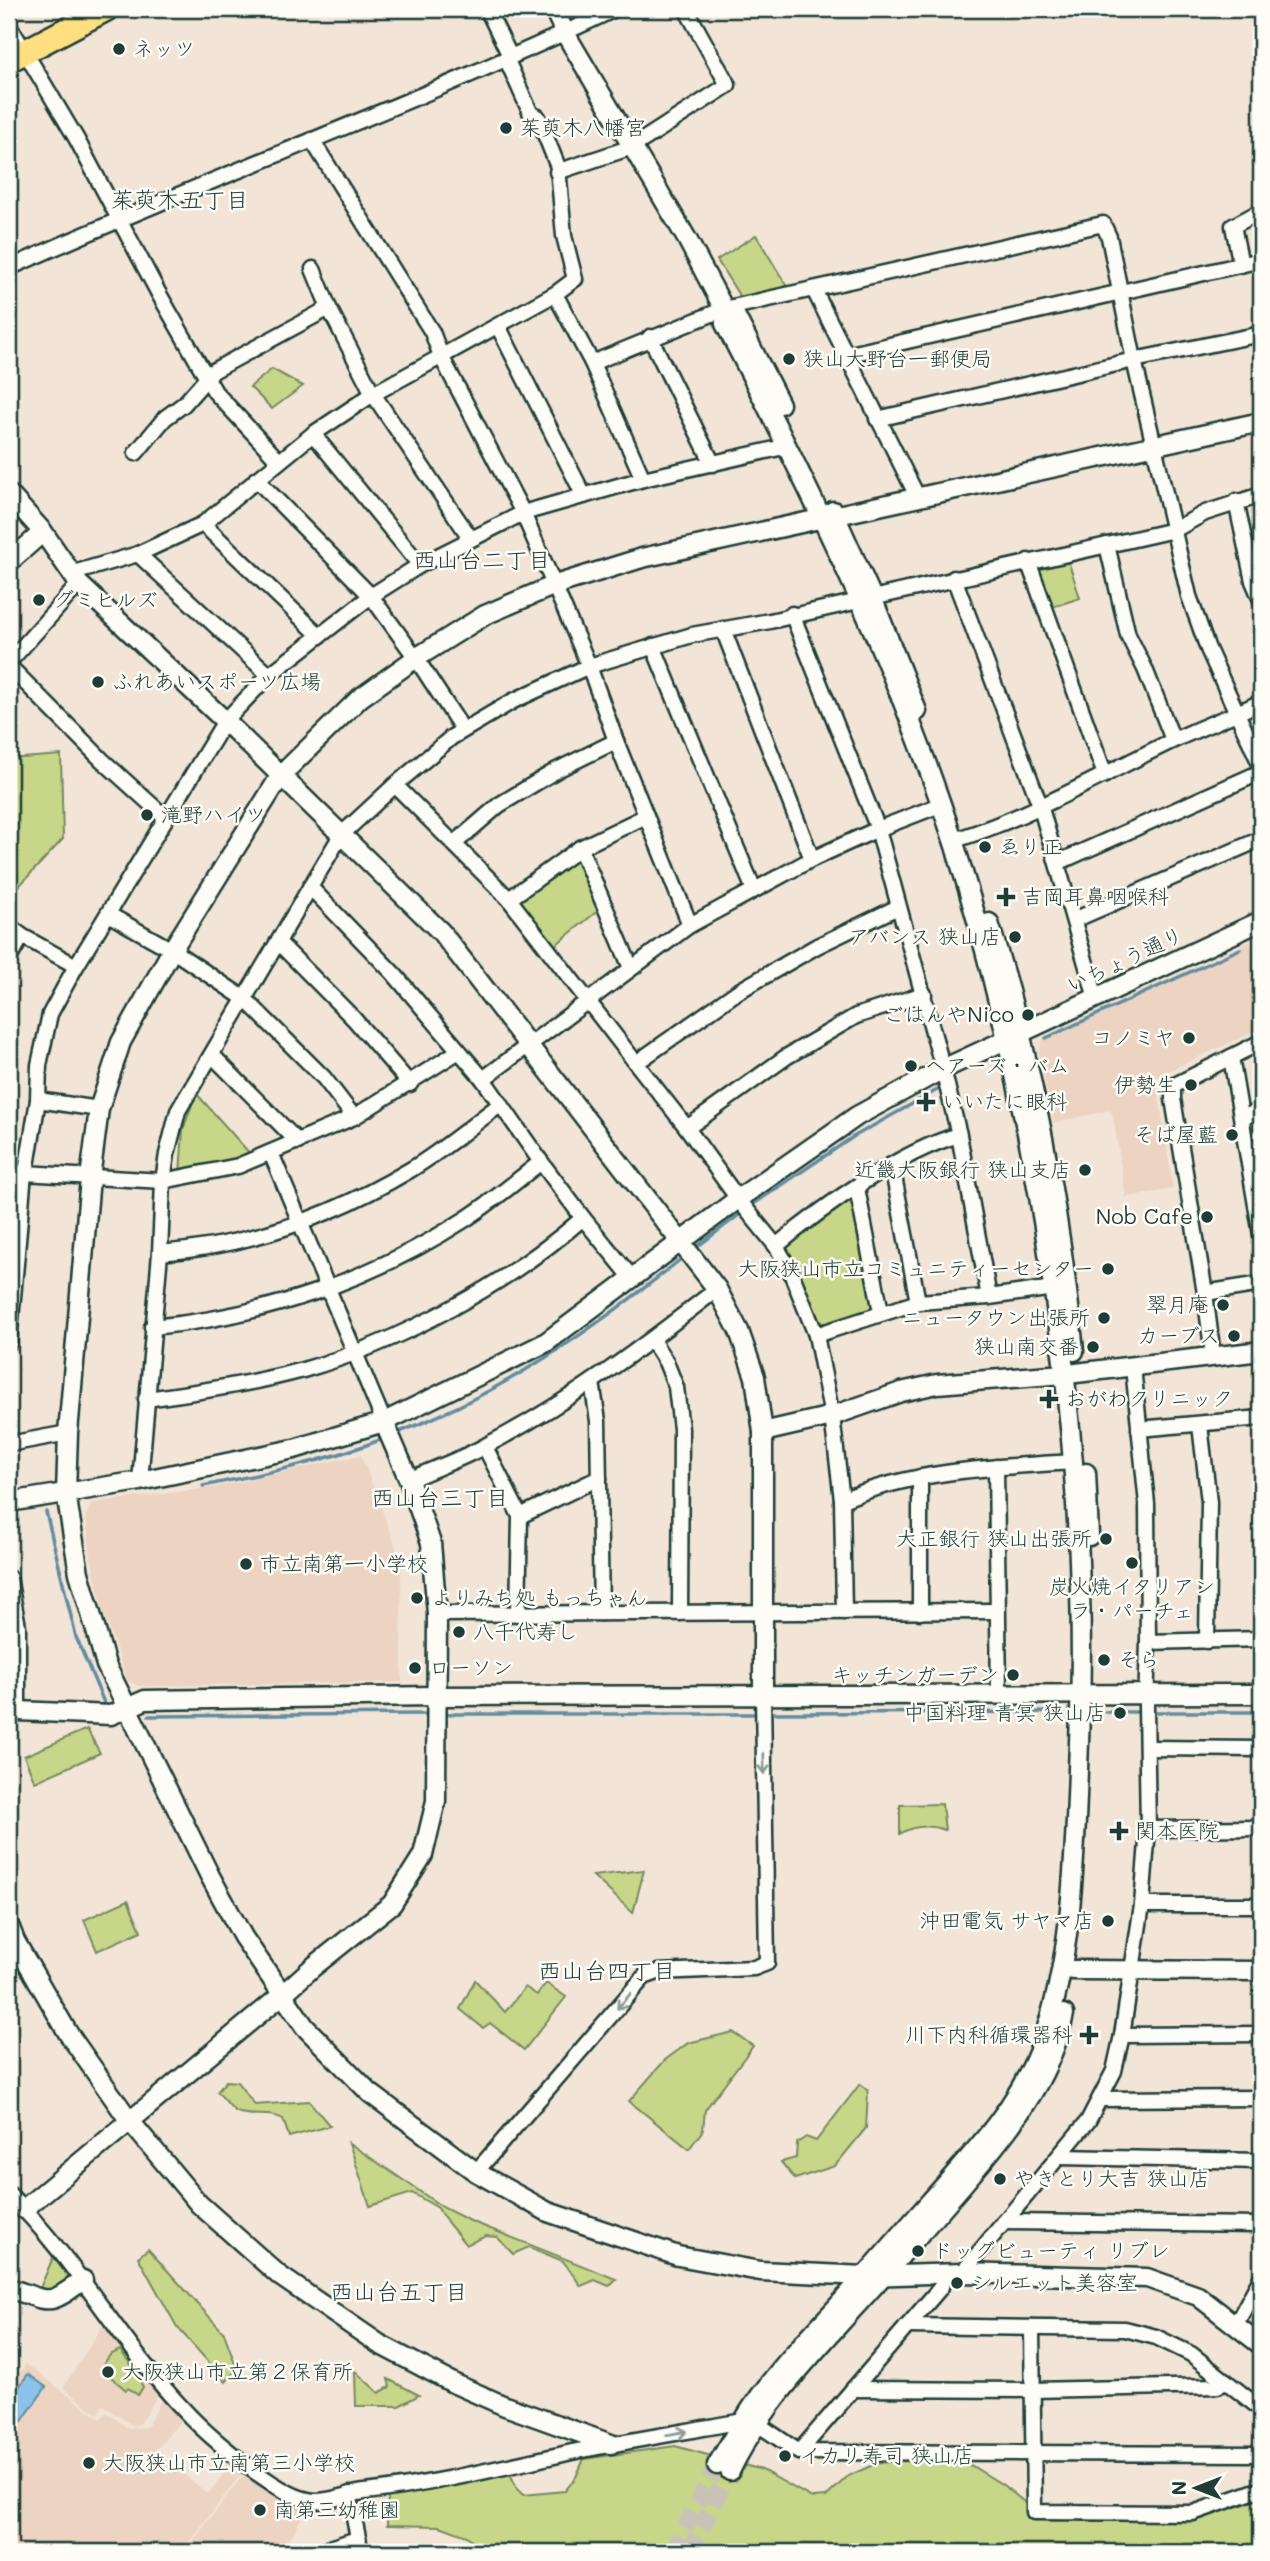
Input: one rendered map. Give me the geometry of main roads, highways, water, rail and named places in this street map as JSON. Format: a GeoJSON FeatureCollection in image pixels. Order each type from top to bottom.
{"type":"FeatureCollection","features":[{"type":"Feature","properties":{"kind":"highway"},"geometry":{"type":"LineString","coordinates":[[16,56],[106,9]]}},
{"type":"Feature","properties":{"kind":"water"},"geometry":{"type":"Polygon","coordinates":[[[28,2374],[46,2387],[22,2421],[9,2412],[9,2401],[28,2374]]]}},
{"type":"Feature","properties":{"kind":"waterway"},"geometry":{"type":"LineString","coordinates":[[1046,1038],[1240,949]]}},
{"type":"Feature","properties":{"kind":"waterway"},"geometry":{"type":"LineString","coordinates":[[755,1203],[853,1137],[939,1089]]}},
{"type":"Feature","properties":{"kind":"waterway"},"geometry":{"type":"LineString","coordinates":[[698,1246],[740,1214]]}},
{"type":"Feature","properties":{"kind":"waterway"},"geometry":{"type":"LineString","coordinates":[[397,1433],[436,1417],[511,1379],[581,1334],[681,1259]]}},
{"type":"Feature","properties":{"kind":"waterway"},"geometry":{"type":"LineString","coordinates":[[203,1486],[315,1461],[380,1440]]}},
{"type":"Feature","properties":{"kind":"waterway"},"geometry":{"type":"LineString","coordinates":[[46,1512],[76,1637],[105,1705]]}},
{"type":"Feature","properties":{"kind":"waterway"},"geometry":{"type":"LineString","coordinates":[[772,1713],[1063,1712]]}},
{"type":"Feature","properties":{"kind":"waterway"},"geometry":{"type":"LineString","coordinates":[[1105,1712],[1144,1712]]}},
{"type":"Feature","properties":{"kind":"waterway"},"geometry":{"type":"LineString","coordinates":[[1151,1712],[1261,1712]]}},
{"type":"Feature","properties":{"kind":"waterway"},"geometry":{"type":"LineString","coordinates":[[149,1716],[426,1714]]}},
{"type":"Feature","properties":{"kind":"waterway"},"geometry":{"type":"LineString","coordinates":[[444,1714],[753,1714]]}},
{"type":"Feature","properties":{"kind":"tunnel"},"geometry":{"type":"LineString","coordinates":[[673,2552],[717,2465]]}},
{"type":"Feature","properties":{"kind":"tunnel"},"geometry":{"type":"LineString","coordinates":[[689,2552],[730,2471]]}},
{"type":"Feature","properties":{"kind":"place","name":"ネッツ"},"geometry":{"type":"Point","coordinates":[119,49]}},
{"type":"Feature","properties":{"kind":"place","name":"茱萸木八幡宮"},"geometry":{"type":"Point","coordinates":[506,128]}},
{"type":"Feature","properties":{"kind":"place","name":"狭山大野台一郵便局"},"geometry":{"type":"Point","coordinates":[789,359]}},
{"type":"Feature","properties":{"kind":"place","name":"グミヒルズ"},"geometry":{"type":"Point","coordinates":[39,600]}},
{"type":"Feature","properties":{"kind":"place","name":"ふれあいスポーツ広場"},"geometry":{"type":"Point","coordinates":[98,682]}},
{"type":"Feature","properties":{"kind":"place","name":"滝野ハイツ"},"geometry":{"type":"Point","coordinates":[147,815]}},
{"type":"Feature","properties":{"kind":"place","name":"ゑり正"},"geometry":{"type":"Point","coordinates":[985,847]}},
{"type":"Feature","properties":{"kind":"place","name":"吉岡耳鼻咽喉科"},"geometry":{"type":"Point","coordinates":[1006,897]}},
{"type":"Feature","properties":{"kind":"place","name":"アバンス 狭山店"},"geometry":{"type":"Point","coordinates":[1015,937]}},
{"type":"Feature","properties":{"kind":"place","name":"ごはんやNico"},"geometry":{"type":"Point","coordinates":[1028,1015]}},
{"type":"Feature","properties":{"kind":"place","name":"コノミヤ"},"geometry":{"type":"Point","coordinates":[1189,1038]}},
{"type":"Feature","properties":{"kind":"place","name":"ヘアーズ・バム"},"geometry":{"type":"Point","coordinates":[911,1066]}},
{"type":"Feature","properties":{"kind":"place","name":"伊勢生"},"geometry":{"type":"Point","coordinates":[1191,1085]}},
{"type":"Feature","properties":{"kind":"place","name":"いいたに眼科"},"geometry":{"type":"Point","coordinates":[926,1102]}},
{"type":"Feature","properties":{"kind":"place","name":"そば屋藍"},"geometry":{"type":"Point","coordinates":[1232,1135]}},
{"type":"Feature","properties":{"kind":"place","name":"近畿大阪銀行 狭山支店"},"geometry":{"type":"Point","coordinates":[1085,1170]}},
{"type":"Feature","properties":{"kind":"place","name":"Nob Cafe"},"geometry":{"type":"Point","coordinates":[1207,1217]}},
{"type":"Feature","properties":{"kind":"place","name":"大阪狭山市立コミュニティーセンター"},"geometry":{"type":"Point","coordinates":[1108,1269]}},
{"type":"Feature","properties":{"kind":"place","name":"翠月庵"},"geometry":{"type":"Point","coordinates":[1223,1305]}},
{"type":"Feature","properties":{"kind":"place","name":"ニュータウン出張所"},"geometry":{"type":"Point","coordinates":[1104,1318]}},
{"type":"Feature","properties":{"kind":"place","name":"カーブス"},"geometry":{"type":"Point","coordinates":[1234,1336]}},
{"type":"Feature","properties":{"kind":"place","name":"狭山南交番"},"geometry":{"type":"Point","coordinates":[1093,1347]}},
{"type":"Feature","properties":{"kind":"place","name":"おがわクリニック"},"geometry":{"type":"Point","coordinates":[1049,1399]}},
{"type":"Feature","properties":{"kind":"place","name":"大正銀行 狭山出張所"},"geometry":{"type":"Point","coordinates":[1106,1539]}},
{"type":"Feature","properties":{"kind":"place","name":"炭火焼イタリアン ラ・パーチェ"},"geometry":{"type":"Point","coordinates":[1132,1563]}},
{"type":"Feature","properties":{"kind":"place","name":"市立南第一小学校"},"geometry":{"type":"Point","coordinates":[246,1564]}},
{"type":"Feature","properties":{"kind":"place","name":"よりみち処 もっちゃん"},"geometry":{"type":"Point","coordinates":[417,1598]}},
{"type":"Feature","properties":{"kind":"place","name":"八千代寿し"},"geometry":{"type":"Point","coordinates":[459,1632]}},
{"type":"Feature","properties":{"kind":"place","name":"そら"},"geometry":{"type":"Point","coordinates":[1104,1660]}},
{"type":"Feature","properties":{"kind":"place","name":"ローソン"},"geometry":{"type":"Point","coordinates":[415,1668]}},
{"type":"Feature","properties":{"kind":"place","name":"キッチンガーデン"},"geometry":{"type":"Point","coordinates":[1013,1675]}},
{"type":"Feature","properties":{"kind":"place","name":"中国料理 青冥 狭山店"},"geometry":{"type":"Point","coordinates":[1120,1713]}},
{"type":"Feature","properties":{"kind":"place","name":"関本医院"},"geometry":{"type":"Point","coordinates":[1119,1831]}},
{"type":"Feature","properties":{"kind":"place","name":"沖田電気 サヤマ店"},"geometry":{"type":"Point","coordinates":[1108,1921]}},
{"type":"Feature","properties":{"kind":"place","name":"川下内科循環器科"},"geometry":{"type":"Point","coordinates":[1089,2035]}},
{"type":"Feature","properties":{"kind":"place","name":"やきとり大吉 狭山店"},"geometry":{"type":"Point","coordinates":[1000,2179]}},
{"type":"Feature","properties":{"kind":"place","name":"ドッグビューティ リブレ"},"geometry":{"type":"Point","coordinates":[918,2251]}},
{"type":"Feature","properties":{"kind":"place","name":"シルエット美容室"},"geometry":{"type":"Point","coordinates":[957,2283]}},
{"type":"Feature","properties":{"kind":"place","name":"大阪狭山市立第２保育所"},"geometry":{"type":"Point","coordinates":[108,2372]}},
{"type":"Feature","properties":{"kind":"place","name":"イカリ寿司 狭山店"},"geometry":{"type":"Point","coordinates":[785,2456]}},
{"type":"Feature","properties":{"kind":"place","name":"大阪狭山市立南第三小学校"},"geometry":{"type":"Point","coordinates":[89,2463]}},
{"type":"Feature","properties":{"kind":"place","name":"南第三幼稚園"},"geometry":{"type":"Point","coordinates":[260,2510]}},
{"type":"Feature","properties":{"kind":"district","name":"茱萸木五丁目"},"geometry":{"type":"Point","coordinates":[180,200]}},
{"type":"Feature","properties":{"kind":"district","name":"西山台二丁目"},"geometry":{"type":"Point","coordinates":[482,560]}},
{"type":"Feature","properties":{"kind":"district","name":"西山台三丁目"},"geometry":{"type":"Point","coordinates":[440,1498]}},
{"type":"Feature","properties":{"kind":"district","name":"西山台四丁目"},"geometry":{"type":"Point","coordinates":[607,1971]}},
{"type":"Feature","properties":{"kind":"district","name":"西山台五丁目"},"geometry":{"type":"Point","coordinates":[399,2292]}}]}
